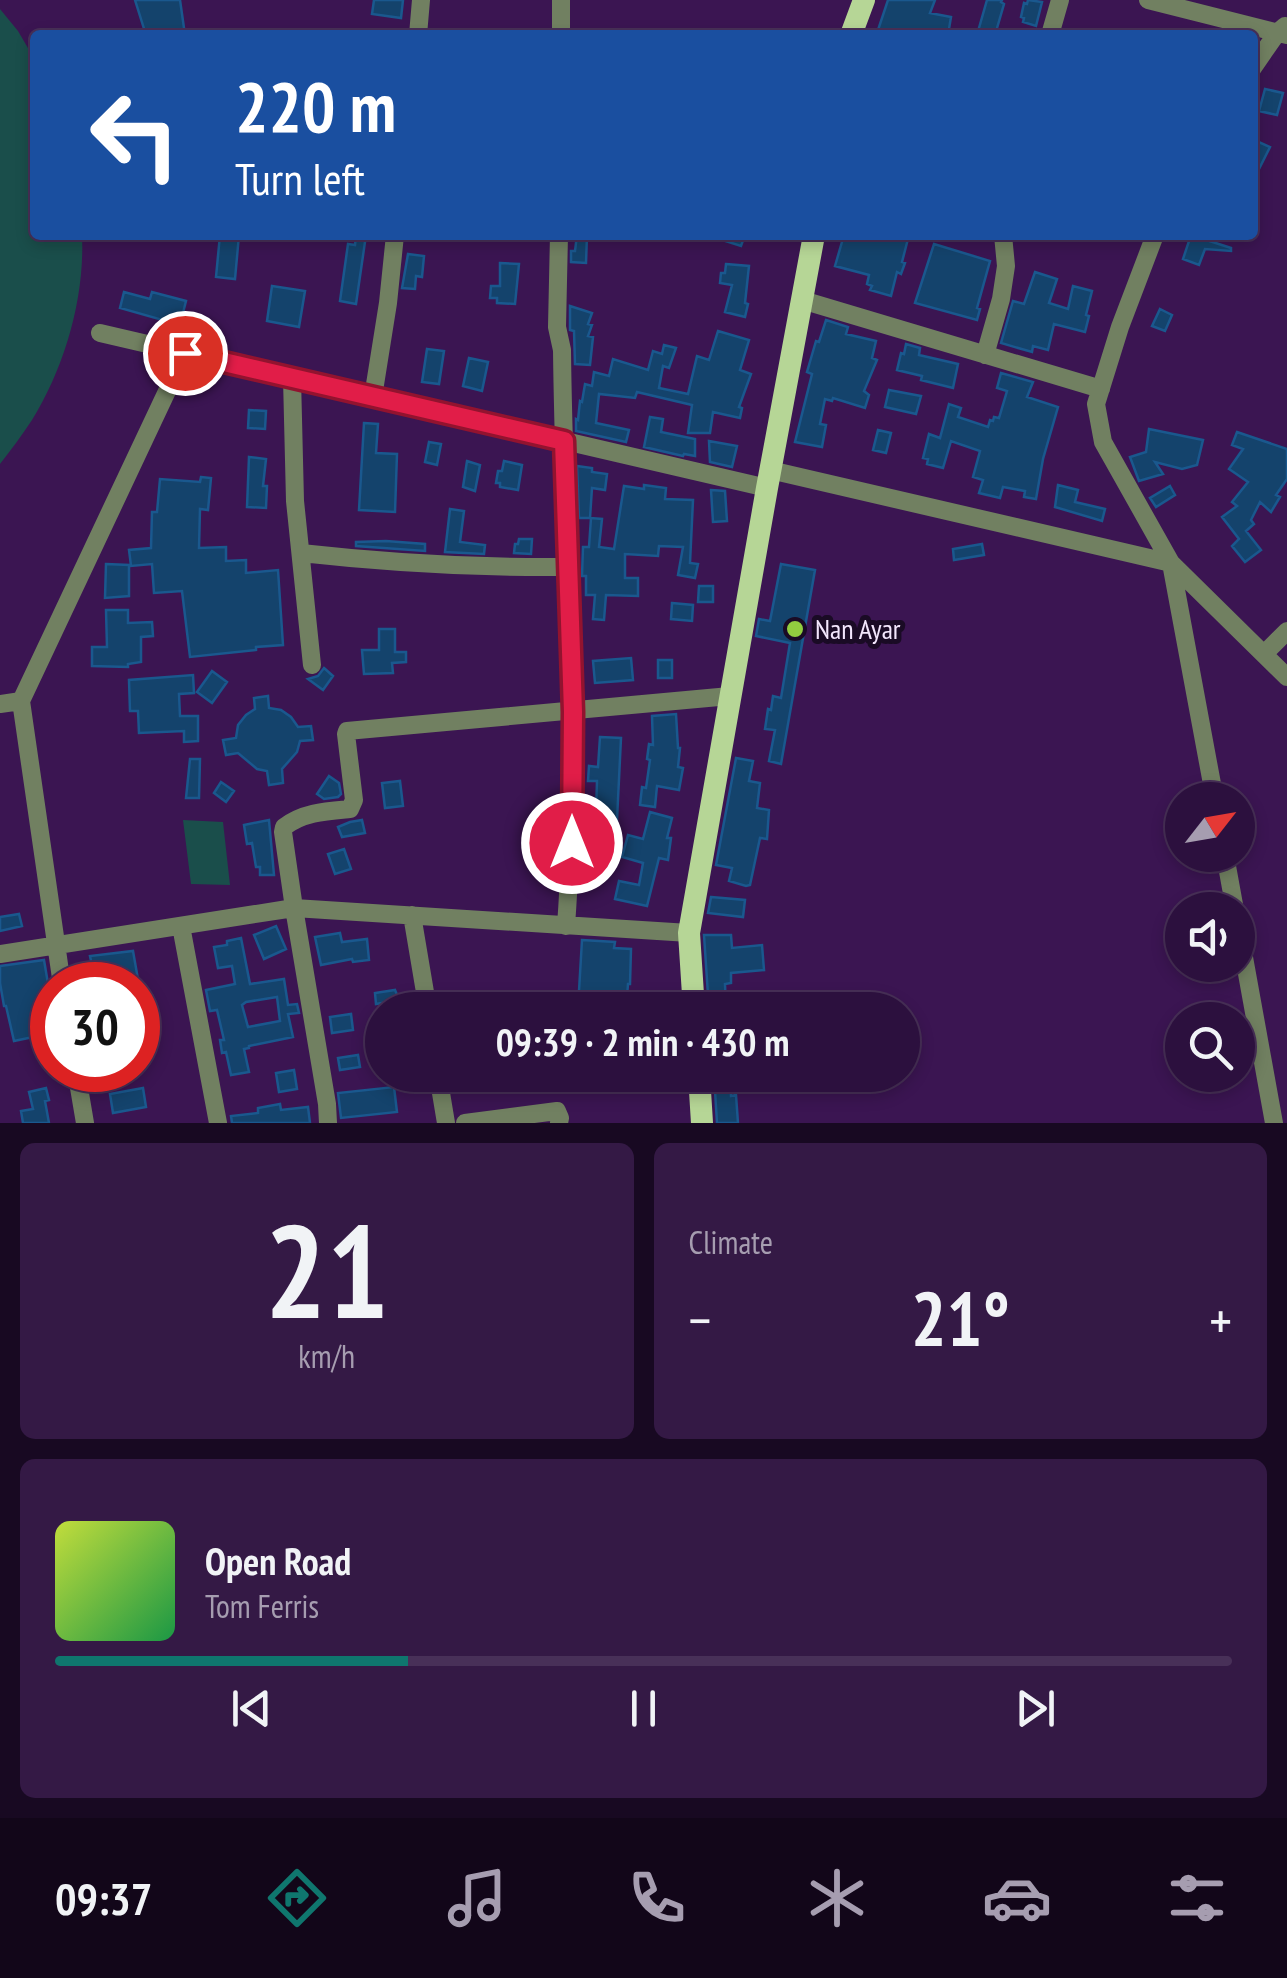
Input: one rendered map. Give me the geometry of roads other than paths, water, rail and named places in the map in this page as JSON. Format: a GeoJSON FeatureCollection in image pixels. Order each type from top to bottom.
{"type":"FeatureCollection","features":[{"type":"Feature","properties":{"kind":"main road"},"geometry":{"type":"LineString","coordinates":[[854,30],[864,0]]}},
{"type":"Feature","properties":{"kind":"main road"},"geometry":{"type":"LineString","coordinates":[[693,992],[689,933],[813,240]]}},
{"type":"Feature","properties":{"kind":"main road"},"geometry":{"type":"LineString","coordinates":[[700,1092],[702,1123]]}},
{"type":"Feature","properties":{"kind":"street"},"geometry":{"type":"LineString","coordinates":[[418,30],[421,0]]}},
{"type":"Feature","properties":{"kind":"street"},"geometry":{"type":"LineString","coordinates":[[561,0],[561,30]]}},
{"type":"Feature","properties":{"kind":"street"},"geometry":{"type":"LineString","coordinates":[[1051,30],[1060,0]]}},
{"type":"Feature","properties":{"kind":"street"},"geometry":{"type":"LineString","coordinates":[[1148,0],[1284,31],[1258,62]]}},
{"type":"Feature","properties":{"kind":"street"},"geometry":{"type":"LineString","coordinates":[[373,397],[394,240]]}},
{"type":"Feature","properties":{"kind":"street"},"geometry":{"type":"LineString","coordinates":[[559,240],[557,327],[562,350],[573,712],[572,843],[566,926]]}},
{"type":"Feature","properties":{"kind":"street"},"geometry":{"type":"LineString","coordinates":[[985,354],[1001,298],[1006,266],[1003,240]]}},
{"type":"Feature","properties":{"kind":"street"},"geometry":{"type":"LineString","coordinates":[[1152,240],[1096,404],[1103,442],[1171,563],[1287,677]]}},
{"type":"Feature","properties":{"kind":"street"},"geometry":{"type":"LineString","coordinates":[[802,300],[1101,389]]}},
{"type":"Feature","properties":{"kind":"street"},"geometry":{"type":"LineString","coordinates":[[100,333],[564,441],[1171,563]]}},
{"type":"Feature","properties":{"kind":"street"},"geometry":{"type":"LineString","coordinates":[[58,962],[20,701],[185,353]]}},
{"type":"Feature","properties":{"kind":"street"},"geometry":{"type":"LineString","coordinates":[[292,378],[296,501],[312,665]]}},
{"type":"Feature","properties":{"kind":"street"},"geometry":{"type":"LineString","coordinates":[[301,553],[402,564],[568,567]]}},
{"type":"Feature","properties":{"kind":"street"},"geometry":{"type":"LineString","coordinates":[[1171,563],[1212,782]]}},
{"type":"Feature","properties":{"kind":"street"},"geometry":{"type":"LineString","coordinates":[[1264,654],[1287,632]]}},
{"type":"Feature","properties":{"kind":"street"},"geometry":{"type":"LineString","coordinates":[[328,1123],[284,827],[299,818],[353,806],[346,734],[730,696]]}},
{"type":"Feature","properties":{"kind":"street"},"geometry":{"type":"LineString","coordinates":[[0,704],[20,701]]}},
{"type":"Feature","properties":{"kind":"street"},"geometry":{"type":"LineString","coordinates":[[0,954],[294,908],[689,933]]}},
{"type":"Feature","properties":{"kind":"street"},"geometry":{"type":"LineString","coordinates":[[412,915],[425,992]]}},
{"type":"Feature","properties":{"kind":"street"},"geometry":{"type":"LineString","coordinates":[[181,926],[218,1123]]}},
{"type":"Feature","properties":{"kind":"street"},"geometry":{"type":"LineString","coordinates":[[1248,982],[1274,1123]]}},
{"type":"Feature","properties":{"kind":"street"},"geometry":{"type":"LineString","coordinates":[[79,1092],[84,1123]]}},
{"type":"Feature","properties":{"kind":"street"},"geometry":{"type":"LineString","coordinates":[[441,1092],[446,1123]]}},
{"type":"Feature","properties":{"kind":"street"},"geometry":{"type":"LineString","coordinates":[[465,1123],[556,1110],[560,1123]]}},
{"type":"Feature","properties":{"kind":"place","name":"Nan Ayar"},"geometry":{"type":"Point","coordinates":[795,629]}}]}
